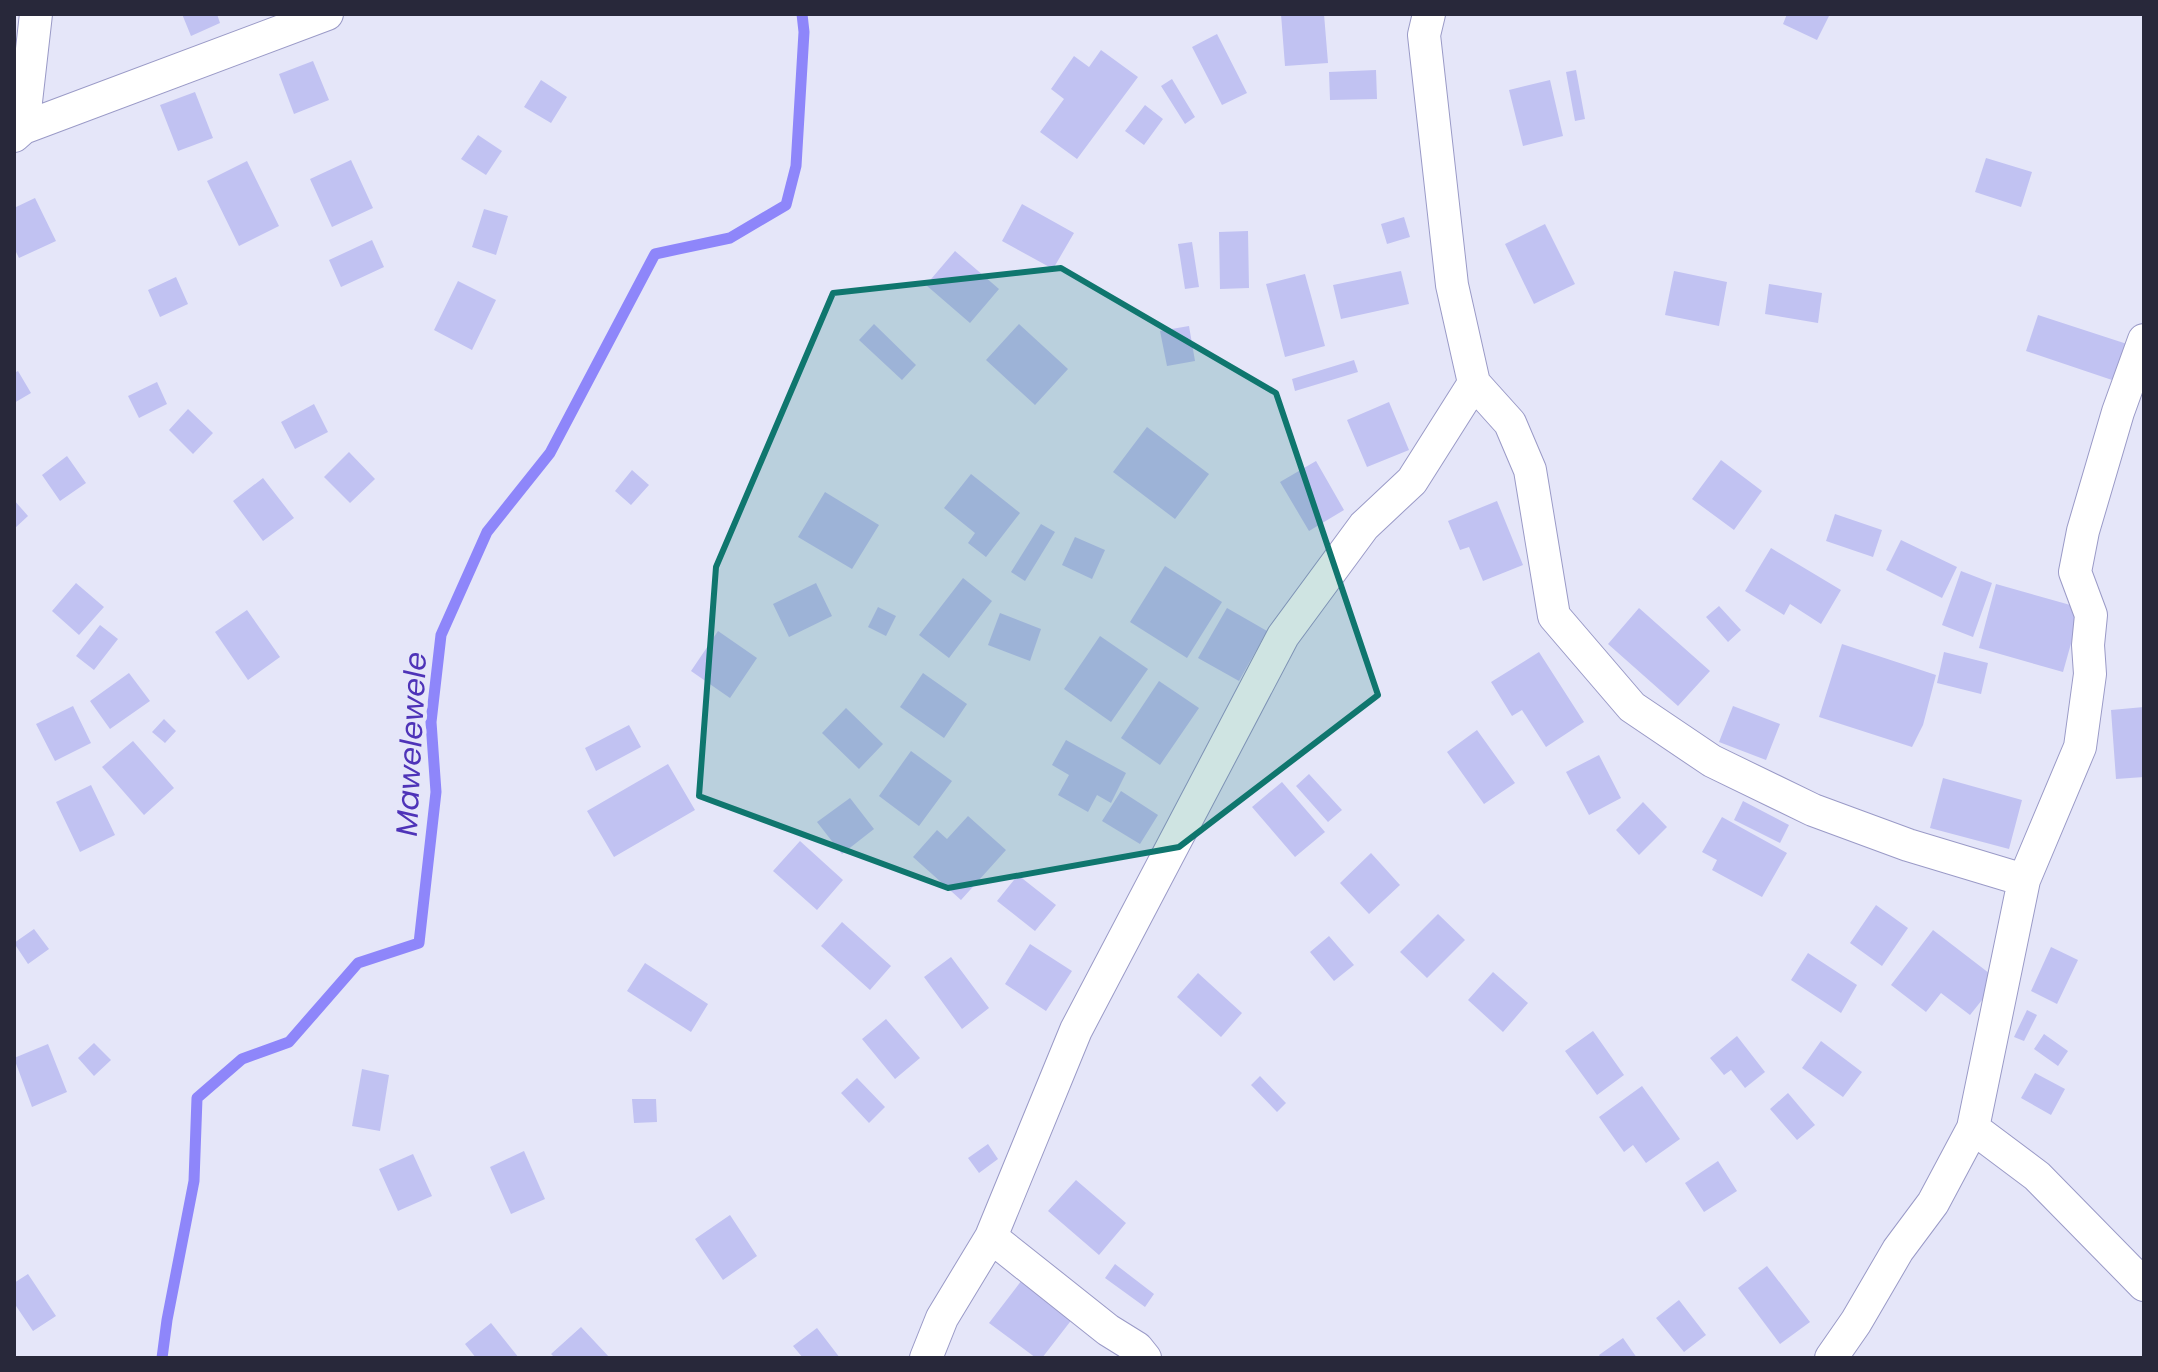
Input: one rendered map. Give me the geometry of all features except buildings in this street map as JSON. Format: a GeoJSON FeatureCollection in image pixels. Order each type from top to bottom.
{"type":"FeatureCollection","features":[{"type":"Feature","properties":{"kind":"street"},"geometry":{"type":"LineString","coordinates":[[36,14],[18,132],[327,14]]}},
{"type":"Feature","properties":{"kind":"street"},"geometry":{"type":"LineString","coordinates":[[1429,14],[1424,35],[1452,285],[1474,383],[1510,423],[1530,470],[1554,616],[1632,707],[1712,761],[1813,810],[1908,845],[2024,880]]}},
{"type":"Feature","properties":{"kind":"street"},"geometry":{"type":"LineString","coordinates":[[1831,1358],[1898,1250],[1933,1203],[1973,1128],[2024,880],[2080,747],[2090,674],[2088,645],[2091,615],[2075,572],[2096,487],[2144,340]]}},
{"type":"Feature","properties":{"kind":"street"},"geometry":{"type":"LineString","coordinates":[[926,1358],[942,1318],[991,1237],[1076,1030],[1283,636],[1364,526],[1412,481],[1474,383]]}},
{"type":"Feature","properties":{"kind":"street"},"geometry":{"type":"LineString","coordinates":[[1973,1128],[2037,1176],[2144,1285]]}},
{"type":"Feature","properties":{"kind":"street"},"geometry":{"type":"LineString","coordinates":[[991,1237],[1108,1330],[1137,1348],[1145,1358]]}},
{"type":"Feature","properties":{"kind":"highlighted area"},"geometry":{"type":"Polygon","coordinates":[[[1061,268],[1276,393],[1378,695],[1179,847],[948,888],[699,796],[716,567],[833,293],[1061,268]]]}},
{"type":"Feature","properties":{"kind":"waterway","name":"Mawelewele"},"geometry":{"type":"LineString","coordinates":[[162,1358],[194,1181],[197,1098],[242,1059],[289,1042],[358,963],[419,943],[436,792],[431,722],[441,635],[487,532],[550,453],[655,254],[730,238],[786,205],[796,166],[804,32],[802,14]]}}]}
